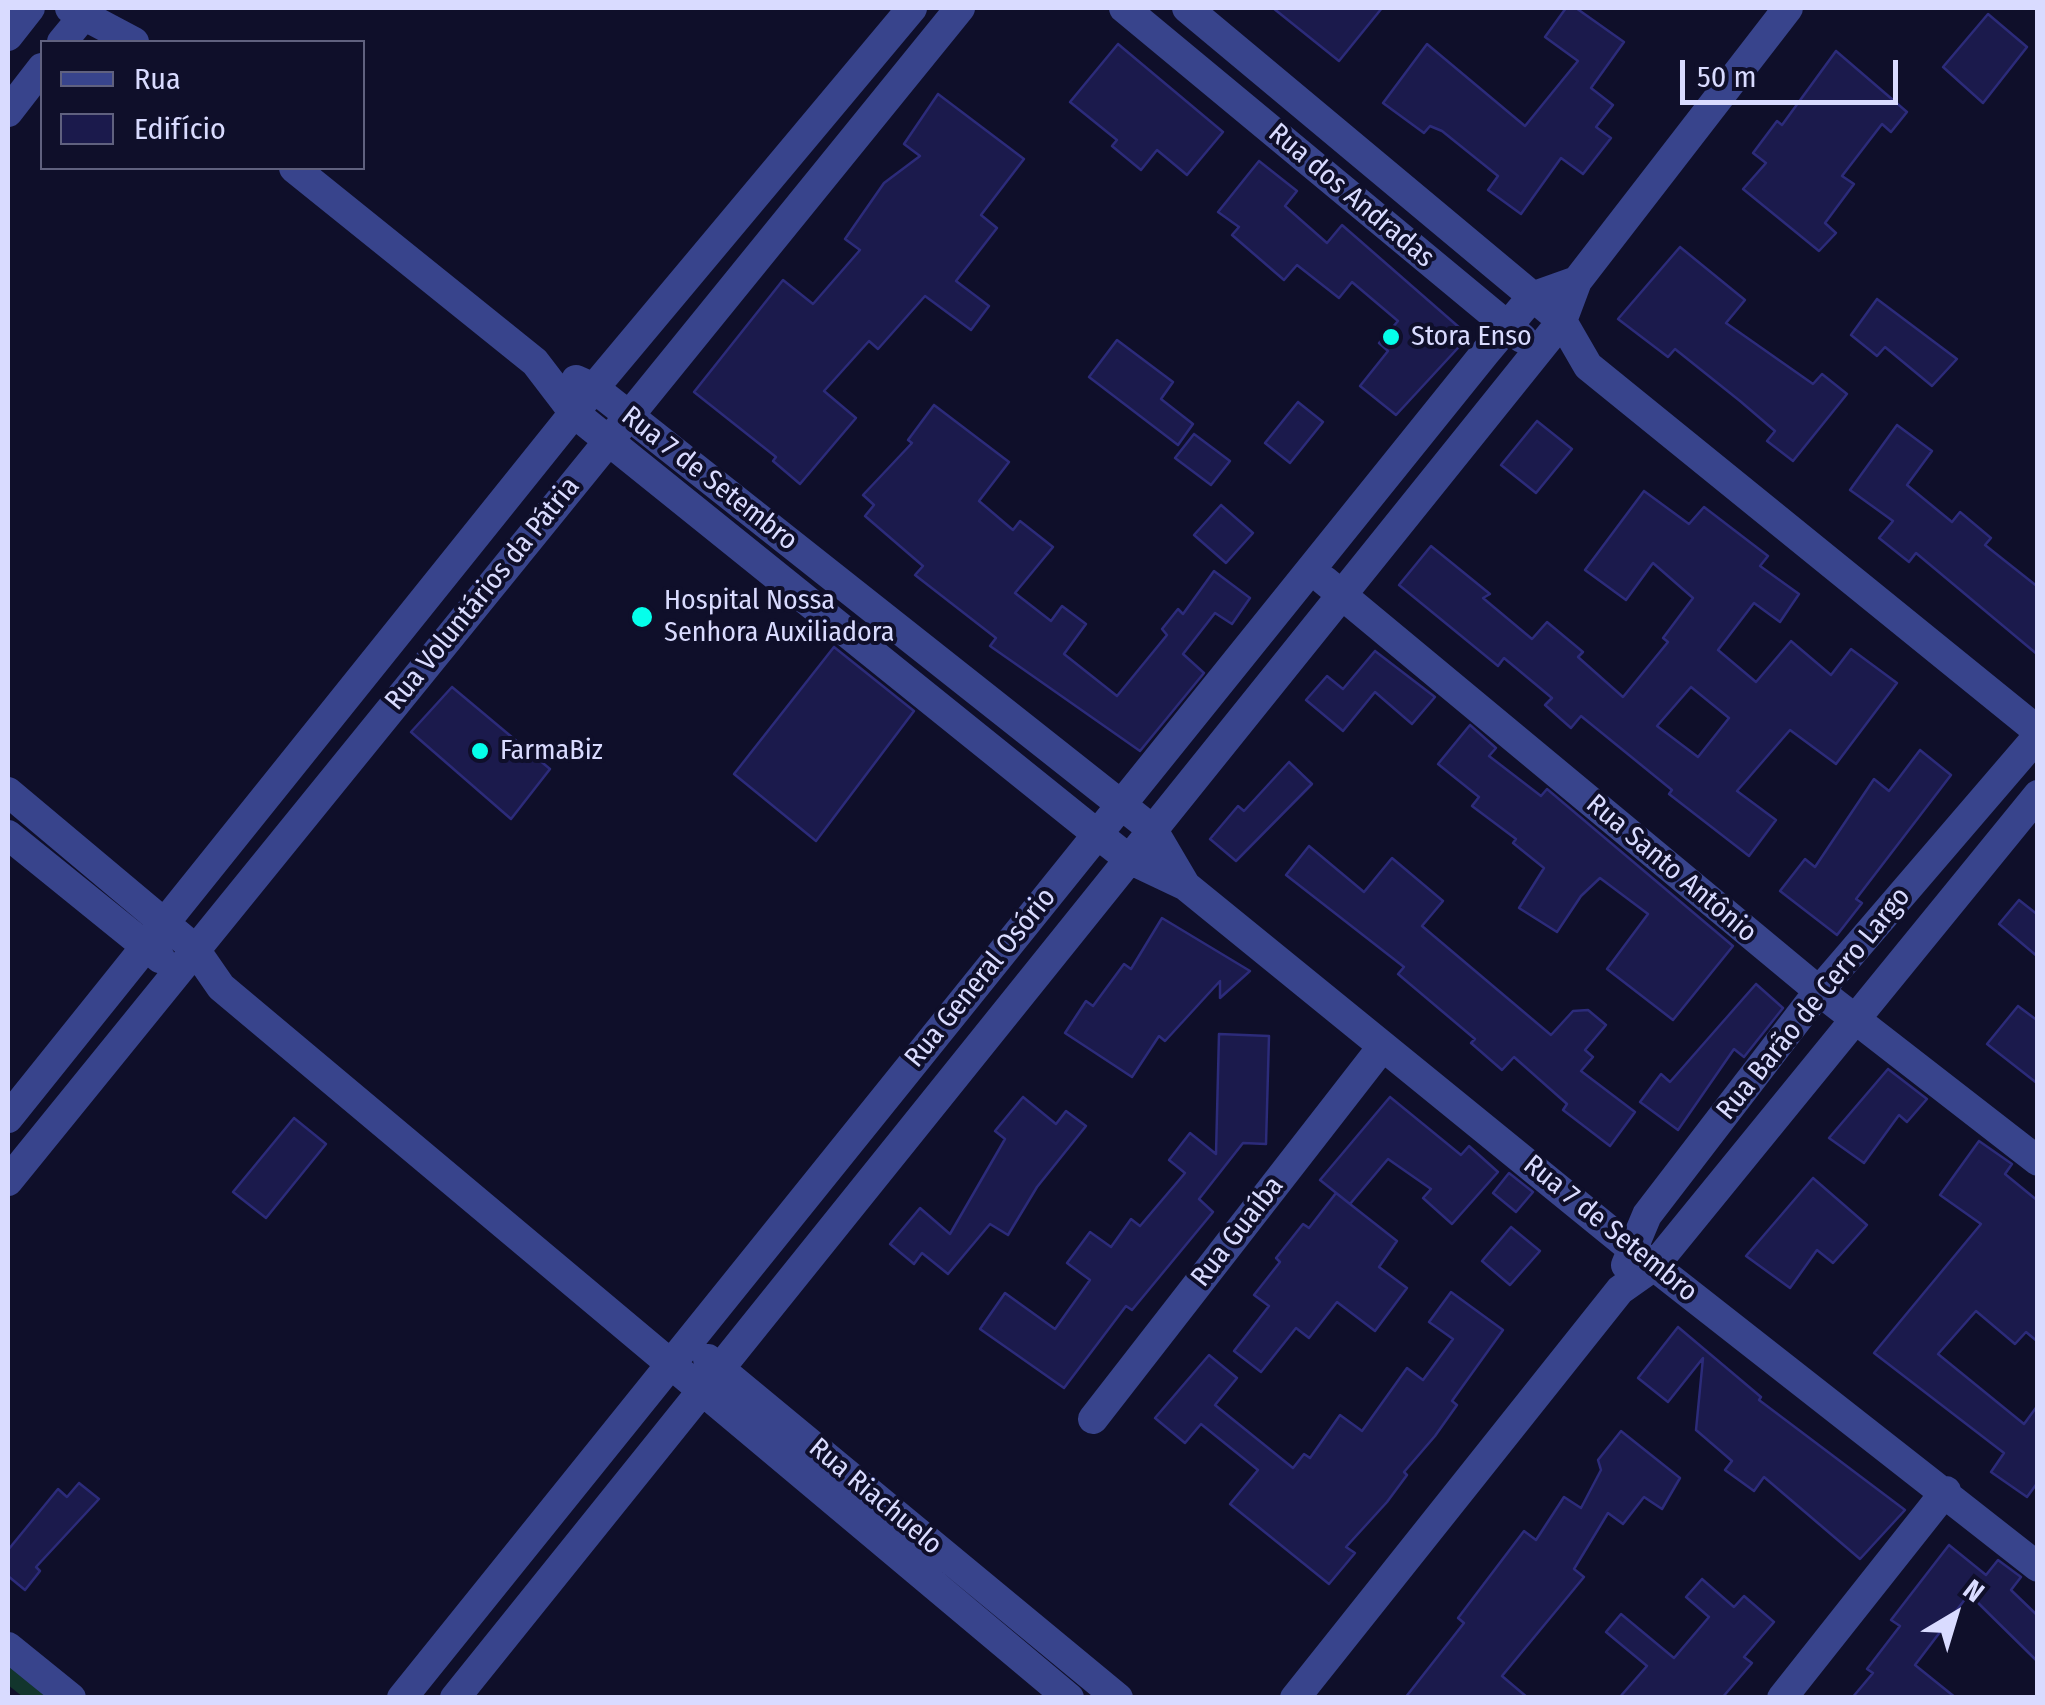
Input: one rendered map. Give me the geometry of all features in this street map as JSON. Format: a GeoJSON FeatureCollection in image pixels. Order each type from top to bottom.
{"type":"FeatureCollection","features":[{"type":"Feature","properties":{"kind":"street"},"geometry":{"type":"LineString","coordinates":[[8,36],[30,8]]}},
{"type":"Feature","properties":{"kind":"street"},"geometry":{"type":"LineString","coordinates":[[117,8],[141,40]]}},
{"type":"Feature","properties":{"kind":"street","name":"Rua Voluntários da Pátria"},"geometry":{"type":"LineString","coordinates":[[8,1118],[594,388],[912,8]]}},
{"type":"Feature","properties":{"kind":"street","name":"Rua Voluntários da Pátria"},"geometry":{"type":"LineString","coordinates":[[8,1181],[960,8]]}},
{"type":"Feature","properties":{"kind":"street","name":"Rua dos Andradas"},"geometry":{"type":"LineString","coordinates":[[1124,8],[1538,351],[1588,366]]}},
{"type":"Feature","properties":{"kind":"street","name":"Rua dos Andradas"},"geometry":{"type":"LineString","coordinates":[[1188,8],[1562,320],[1588,366],[2038,734]]}},
{"type":"Feature","properties":{"kind":"street","name":"Rua General Osório"},"geometry":{"type":"LineString","coordinates":[[455,1698],[1538,351],[1562,320],[1577,281],[1788,8]]}},
{"type":"Feature","properties":{"kind":"street"},"geometry":{"type":"LineString","coordinates":[[63,40],[81,11],[131,40]]}},
{"type":"Feature","properties":{"kind":"street"},"geometry":{"type":"LineString","coordinates":[[862,69],[890,92]]}},
{"type":"Feature","properties":{"kind":"street"},"geometry":{"type":"LineString","coordinates":[[8,112],[40,71]]}},
{"type":"Feature","properties":{"kind":"street"},"geometry":{"type":"LineString","coordinates":[[1354,198],[1377,167]]}},
{"type":"Feature","properties":{"kind":"street","name":"Rua 7 de Setembro"},"geometry":{"type":"LineString","coordinates":[[296,170],[535,362],[574,413],[1097,834],[1129,859],[1186,886],[1642,1256],[2038,1567]]}},
{"type":"Feature","properties":{"kind":"street"},"geometry":{"type":"LineString","coordinates":[[740,215],[770,238]]}},
{"type":"Feature","properties":{"kind":"street","name":"Rua General Osório"},"geometry":{"type":"LineString","coordinates":[[402,1698],[1508,326],[1532,298],[1577,281]]}},
{"type":"Feature","properties":{"kind":"street","name":"Rua 7 de Setembro"},"geometry":{"type":"LineString","coordinates":[[535,362],[594,388],[1153,830],[1186,886]]}},
{"type":"Feature","properties":{"kind":"street","name":"Rua Santo Antônio"},"geometry":{"type":"LineString","coordinates":[[1311,569],[1819,990],[2038,1161]]}},
{"type":"Feature","properties":{"kind":"street"},"geometry":{"type":"LineString","coordinates":[[824,614],[847,588]]}},
{"type":"Feature","properties":{"kind":"street","name":"Rua Barão de Cerro Largo"},"geometry":{"type":"LineString","coordinates":[[1642,1256],[1647,1216],[1819,990],[2038,734]]}},
{"type":"Feature","properties":{"kind":"street"},"geometry":{"type":"LineString","coordinates":[[8,792],[165,924],[185,959]]}},
{"type":"Feature","properties":{"kind":"street","name":"Rua Barão de Cerro Largo"},"geometry":{"type":"LineString","coordinates":[[1295,1698],[1620,1290],[1642,1256],[1857,1016],[2038,795]]}},
{"type":"Feature","properties":{"kind":"street"},"geometry":{"type":"LineString","coordinates":[[8,835],[145,947],[185,959]]}},
{"type":"Feature","properties":{"kind":"street","name":"Rua Riachuelo"},"geometry":{"type":"LineString","coordinates":[[185,959],[620,1318],[680,1355],[1118,1698]]}},
{"type":"Feature","properties":{"kind":"street","name":"Rua Guaíba"},"geometry":{"type":"LineString","coordinates":[[1093,1419],[1383,1046]]}},
{"type":"Feature","properties":{"kind":"street","name":"Rua Riachuelo"},"geometry":{"type":"LineString","coordinates":[[712,1380],[1069,1698]]}},
{"type":"Feature","properties":{"kind":"street"},"geometry":{"type":"LineString","coordinates":[[1782,1698],[1946,1491]]}},
{"type":"Feature","properties":{"kind":"street"},"geometry":{"type":"LineString","coordinates":[[8,1646],[71,1698]]}},
{"type":"Feature","properties":{"kind":"green space"},"geometry":{"type":"Polygon","coordinates":[[[8,1658],[58,1697],[23,1697],[8,1685],[8,1658]]]}},
{"type":"Feature","properties":{"kind":"building"},"geometry":{"type":"Polygon","coordinates":[[[1273,8],[1382,8],[1339,61],[1273,8]]]}},
{"type":"Feature","properties":{"kind":"building"},"geometry":{"type":"Polygon","coordinates":[[[1566,8],[1576,8],[1624,42],[1591,88],[1613,105],[1596,127],[1611,138],[1583,174],[1561,158],[1521,214],[1488,190],[1498,176],[1442,131],[1430,126],[1424,133],[1383,103],[1427,44],[1525,126],[1578,61],[1545,37],[1566,8]]]}},
{"type":"Feature","properties":{"kind":"building"},"geometry":{"type":"Polygon","coordinates":[[[1988,14],[2027,47],[1983,103],[1943,67],[1988,14]]]}},
{"type":"Feature","properties":{"kind":"building"},"geometry":{"type":"Polygon","coordinates":[[[1118,44],[1223,132],[1187,175],[1157,150],[1141,170],[1112,146],[1117,140],[1070,102],[1118,44]]]}},
{"type":"Feature","properties":{"kind":"building"},"geometry":{"type":"Polygon","coordinates":[[[1836,51],[1907,112],[1891,132],[1882,124],[1842,176],[1854,184],[1825,223],[1836,233],[1819,251],[1743,189],[1766,163],[1753,153],[1777,121],[1782,125],[1836,51]]]}},
{"type":"Feature","properties":{"kind":"building"},"geometry":{"type":"Polygon","coordinates":[[[938,94],[1024,159],[981,215],[997,228],[956,281],[989,306],[971,330],[925,296],[878,349],[869,341],[824,391],[856,418],[800,484],[773,461],[776,457],[694,392],[783,280],[813,304],[860,250],[845,239],[884,183],[920,156],[904,144],[938,94]]]}},
{"type":"Feature","properties":{"kind":"building"},"geometry":{"type":"Polygon","coordinates":[[[1259,161],[1297,191],[1285,206],[1327,243],[1342,225],[1469,336],[1396,415],[1360,386],[1388,351],[1379,343],[1398,321],[1352,282],[1339,298],[1297,265],[1284,280],[1232,235],[1239,227],[1218,212],[1259,161]]]}},
{"type":"Feature","properties":{"kind":"building"},"geometry":{"type":"Polygon","coordinates":[[[1680,247],[1745,300],[1726,323],[1813,384],[1822,374],[1847,394],[1793,461],[1767,441],[1775,431],[1740,401],[1675,349],[1668,357],[1618,319],[1680,247]]]}},
{"type":"Feature","properties":{"kind":"building"},"geometry":{"type":"Polygon","coordinates":[[[1877,299],[1957,359],[1932,386],[1885,347],[1877,356],[1851,335],[1877,299]]]}},
{"type":"Feature","properties":{"kind":"building"},"geometry":{"type":"Polygon","coordinates":[[[1117,340],[1173,382],[1161,399],[1193,424],[1178,445],[1089,377],[1117,340]]]}},
{"type":"Feature","properties":{"kind":"building"},"geometry":{"type":"Polygon","coordinates":[[[1298,402],[1323,422],[1290,463],[1265,443],[1298,402]]]}},
{"type":"Feature","properties":{"kind":"building"},"geometry":{"type":"Polygon","coordinates":[[[934,405],[1009,462],[979,501],[1013,530],[1020,521],[1053,547],[1015,593],[1051,621],[1062,606],[1086,624],[1064,654],[1117,696],[1167,635],[1162,629],[1178,609],[1183,614],[1214,571],[1250,598],[1232,624],[1215,613],[1183,654],[1204,673],[1140,751],[990,646],[996,638],[915,575],[923,566],[865,516],[874,505],[863,495],[912,443],[908,440],[934,405]]]}},
{"type":"Feature","properties":{"kind":"building"},"geometry":{"type":"Polygon","coordinates":[[[1537,421],[1572,449],[1536,493],[1501,465],[1537,421]]]}},
{"type":"Feature","properties":{"kind":"building"},"geometry":{"type":"Polygon","coordinates":[[[1897,425],[1932,451],[1907,485],[1952,522],[1960,512],[1991,538],[1985,545],[2038,587],[2038,655],[1916,553],[1909,562],[1879,538],[1893,521],[1850,490],[1897,425]]]}},
{"type":"Feature","properties":{"kind":"building"},"geometry":{"type":"Polygon","coordinates":[[[1194,434],[1230,461],[1211,485],[1175,458],[1194,434]]]}},
{"type":"Feature","properties":{"kind":"building"},"geometry":{"type":"Polygon","coordinates":[[[1644,491],[1689,524],[1704,507],[1768,556],[1760,566],[1799,594],[1780,622],[1754,603],[1718,650],[1756,682],[1791,641],[1831,675],[1851,649],[1897,683],[1836,764],[1790,730],[1737,791],[1776,820],[1749,856],[1669,794],[1672,790],[1581,716],[1571,728],[1545,705],[1552,698],[1504,658],[1498,666],[1399,585],[1431,546],[1490,594],[1483,598],[1532,639],[1547,622],[1583,652],[1578,657],[1623,697],[1668,642],[1663,638],[1693,598],[1653,563],[1626,600],[1585,570],[1644,491]],[[1691,687],[1657,726],[1698,757],[1729,718],[1691,687]]]}},
{"type":"Feature","properties":{"kind":"building"},"geometry":{"type":"Polygon","coordinates":[[[1221,505],[1253,533],[1226,563],[1194,535],[1221,505]]]}},
{"type":"Feature","properties":{"kind":"building"},"geometry":{"type":"Polygon","coordinates":[[[834,647],[914,711],[816,841],[734,774],[834,647]]]}},
{"type":"Feature","properties":{"kind":"building"},"geometry":{"type":"Polygon","coordinates":[[[1375,651],[1435,697],[1412,724],[1375,692],[1343,731],[1306,700],[1327,676],[1343,689],[1375,651]]]}},
{"type":"Feature","properties":{"kind":"building","name":"FarmaBiz"},"geometry":{"type":"Polygon","coordinates":[[[452,687],[550,769],[511,819],[411,732],[452,687]]]}},
{"type":"Feature","properties":{"kind":"building"},"geometry":{"type":"Polygon","coordinates":[[[1470,725],[1496,748],[1489,756],[1541,796],[1547,789],[1733,946],[1673,1020],[1607,969],[1648,914],[1600,878],[1581,896],[1557,932],[1519,908],[1544,868],[1513,843],[1516,839],[1472,806],[1479,797],[1438,764],[1470,725]]]}},
{"type":"Feature","properties":{"kind":"building"},"geometry":{"type":"Polygon","coordinates":[[[1920,750],[1951,775],[1856,899],[1862,903],[1837,935],[1780,891],[1805,859],[1815,867],[1874,779],[1889,791],[1920,750]]]}},
{"type":"Feature","properties":{"kind":"building"},"geometry":{"type":"Polygon","coordinates":[[[1289,762],[1312,784],[1236,861],[1210,839],[1238,806],[1244,811],[1289,762]]]}},
{"type":"Feature","properties":{"kind":"building"},"geometry":{"type":"Polygon","coordinates":[[[1309,846],[1364,892],[1392,858],[1443,901],[1422,926],[1551,1035],[1573,1011],[1588,1010],[1606,1025],[1585,1050],[1593,1057],[1581,1071],[1635,1112],[1610,1146],[1563,1110],[1567,1104],[1514,1057],[1502,1070],[1471,1043],[1475,1039],[1398,974],[1404,967],[1286,875],[1309,846]]]}},
{"type":"Feature","properties":{"kind":"building"},"geometry":{"type":"Polygon","coordinates":[[[2019,900],[2038,915],[2038,957],[1999,924],[2019,900]]]}},
{"type":"Feature","properties":{"kind":"building"},"geometry":{"type":"Polygon","coordinates":[[[1162,918],[1250,971],[1220,998],[1220,981],[1165,1041],[1159,1036],[1132,1077],[1065,1033],[1086,1001],[1093,1006],[1124,964],[1131,969],[1162,918]]]}},
{"type":"Feature","properties":{"kind":"building"},"geometry":{"type":"Polygon","coordinates":[[[1756,984],[1783,1008],[1744,1057],[1734,1049],[1678,1130],[1640,1102],[1661,1074],[1670,1082],[1756,984]]]}},
{"type":"Feature","properties":{"kind":"building"},"geometry":{"type":"Polygon","coordinates":[[[2018,1006],[2038,1021],[2038,1084],[1987,1044],[2018,1006]]]}},
{"type":"Feature","properties":{"kind":"building"},"geometry":{"type":"Polygon","coordinates":[[[1219,1034],[1269,1036],[1266,1144],[1243,1143],[1199,1199],[1213,1212],[1132,1310],[1126,1306],[1064,1388],[980,1329],[1005,1293],[1055,1329],[1090,1280],[1067,1263],[1090,1232],[1111,1247],[1131,1219],[1140,1226],[1185,1173],[1169,1160],[1190,1133],[1216,1154],[1219,1034]]]}},
{"type":"Feature","properties":{"kind":"building"},"geometry":{"type":"Polygon","coordinates":[[[1888,1069],[1927,1099],[1907,1122],[1899,1115],[1864,1163],[1829,1138],[1888,1069]]]}},
{"type":"Feature","properties":{"kind":"building"},"geometry":{"type":"Polygon","coordinates":[[[1023,1097],[1056,1124],[1066,1111],[1086,1126],[1037,1187],[1008,1235],[990,1224],[948,1274],[922,1253],[914,1264],[890,1244],[920,1208],[950,1234],[1005,1139],[995,1131],[1023,1097]]]}},
{"type":"Feature","properties":{"kind":"building"},"geometry":{"type":"Polygon","coordinates":[[[1390,1097],[1461,1155],[1469,1146],[1498,1172],[1452,1224],[1423,1198],[1431,1189],[1388,1159],[1350,1204],[1320,1180],[1390,1097]]]}},
{"type":"Feature","properties":{"kind":"building"},"geometry":{"type":"Polygon","coordinates":[[[294,1118],[326,1144],[266,1218],[233,1192],[294,1118]]]}},
{"type":"Feature","properties":{"kind":"building"},"geometry":{"type":"Polygon","coordinates":[[[1979,1141],[2012,1164],[2005,1174],[2038,1201],[2038,1342],[2026,1332],[2015,1344],[1976,1311],[1938,1354],[2024,1424],[2038,1405],[2038,1482],[2027,1497],[1991,1472],[2004,1453],[1874,1353],[1981,1224],[1940,1195],[1979,1141]]]}},
{"type":"Feature","properties":{"kind":"building"},"geometry":{"type":"Polygon","coordinates":[[[1509,1173],[1533,1192],[1516,1212],[1493,1193],[1509,1173]]]}},
{"type":"Feature","properties":{"kind":"building"},"geometry":{"type":"Polygon","coordinates":[[[1813,1178],[1867,1225],[1833,1263],[1817,1250],[1790,1288],[1746,1256],[1813,1178]]]}},
{"type":"Feature","properties":{"kind":"building"},"geometry":{"type":"Polygon","coordinates":[[[1336,1193],[1397,1241],[1379,1267],[1407,1288],[1375,1331],[1337,1302],[1309,1338],[1296,1328],[1261,1372],[1234,1351],[1269,1306],[1254,1295],[1303,1224],[1309,1228],[1336,1193]]]}},
{"type":"Feature","properties":{"kind":"building"},"geometry":{"type":"Polygon","coordinates":[[[1511,1227],[1540,1251],[1510,1285],[1482,1261],[1511,1227]]]}},
{"type":"Feature","properties":{"kind":"building"},"geometry":{"type":"Polygon","coordinates":[[[1451,1292],[1503,1330],[1452,1401],[1457,1405],[1404,1472],[1407,1475],[1346,1547],[1355,1553],[1329,1584],[1230,1504],[1258,1470],[1201,1424],[1185,1443],[1155,1418],[1209,1355],[1237,1378],[1215,1405],[1293,1468],[1304,1454],[1310,1458],[1340,1415],[1362,1431],[1407,1368],[1423,1380],[1453,1339],[1429,1322],[1451,1292]]]}},
{"type":"Feature","properties":{"kind":"building"},"geometry":{"type":"Polygon","coordinates":[[[1678,1327],[1761,1397],[1759,1400],[1905,1510],[1860,1559],[1764,1477],[1754,1491],[1725,1470],[1732,1461],[1696,1430],[1703,1358],[1668,1402],[1638,1378],[1678,1327]]]}},
{"type":"Feature","properties":{"kind":"building"},"geometry":{"type":"Polygon","coordinates":[[[1621,1431],[1680,1478],[1662,1509],[1644,1497],[1623,1524],[1608,1513],[1574,1569],[1584,1577],[1502,1676],[1528,1698],[1405,1698],[1464,1623],[1458,1618],[1524,1531],[1536,1540],[1564,1497],[1581,1508],[1601,1470],[1598,1460],[1621,1431]]]}},
{"type":"Feature","properties":{"kind":"building"},"geometry":{"type":"Polygon","coordinates":[[[79,1483],[99,1499],[36,1567],[40,1571],[25,1590],[8,1576],[8,1550],[58,1489],[67,1497],[79,1483]]]}},
{"type":"Feature","properties":{"kind":"building"},"geometry":{"type":"Polygon","coordinates":[[[1949,1545],[1986,1575],[1998,1560],[2021,1577],[2011,1590],[2038,1616],[2038,1662],[1969,1594],[1915,1665],[1956,1698],[1852,1698],[1873,1673],[1867,1669],[1900,1626],[1891,1620],[1949,1545]]]}},
{"type":"Feature","properties":{"kind":"building"},"geometry":{"type":"Polygon","coordinates":[[[1702,1579],[1734,1607],[1744,1596],[1774,1622],[1744,1657],[1752,1663],[1722,1698],[1619,1698],[1647,1666],[1606,1632],[1621,1614],[1674,1658],[1709,1617],[1686,1597],[1702,1579]]]}},
{"type":"Feature","properties":{"kind":"place","name":"Stora Enso"},"geometry":{"type":"Point","coordinates":[1391,337]}},
{"type":"Feature","properties":{"kind":"place","name":"Hospital Nossa Senhora Auxiliadora"},"geometry":{"type":"Point","coordinates":[642,617]}},
{"type":"Feature","properties":{"kind":"place","name":"FarmaBiz"},"geometry":{"type":"Point","coordinates":[480,751]}}]}
